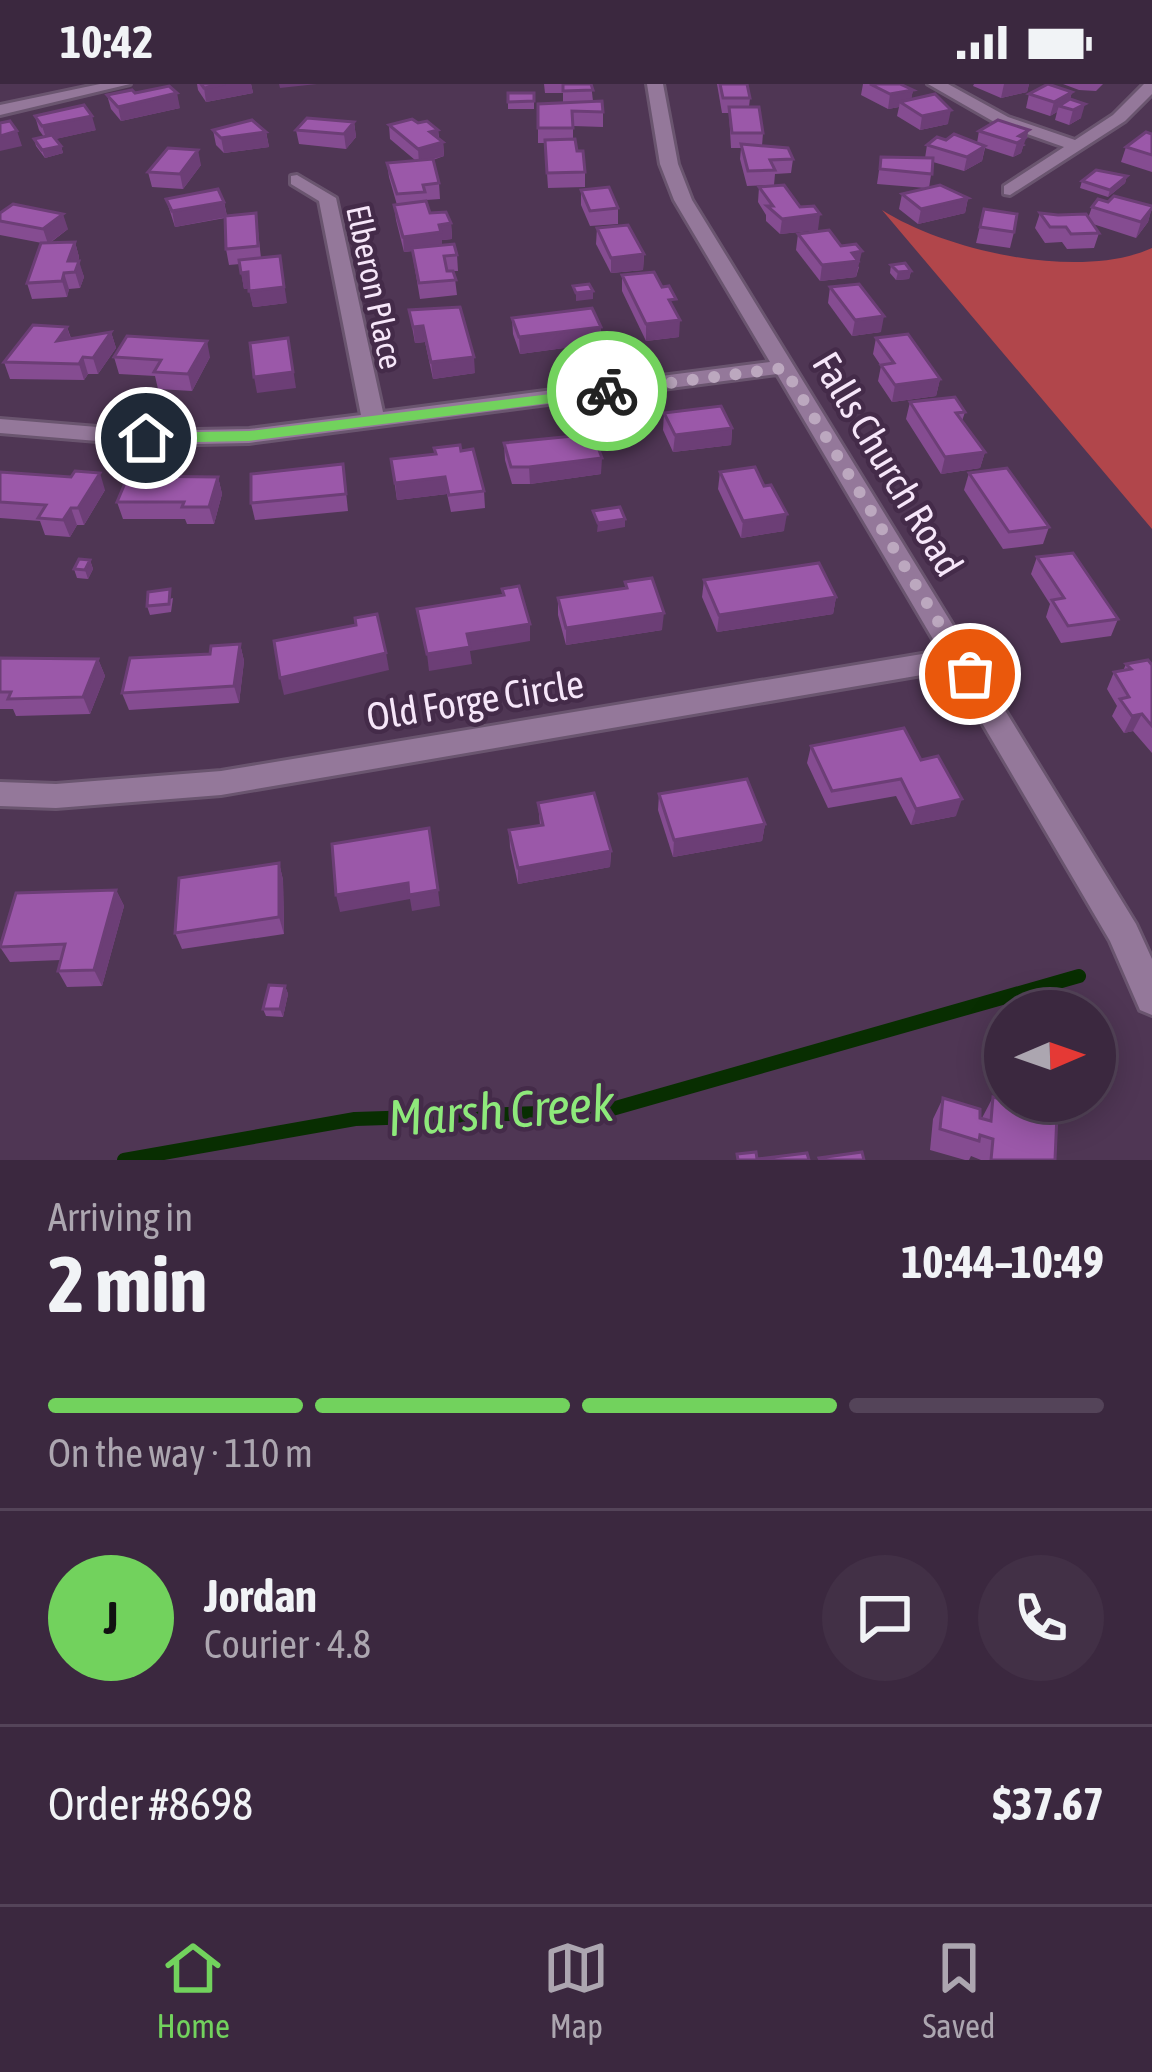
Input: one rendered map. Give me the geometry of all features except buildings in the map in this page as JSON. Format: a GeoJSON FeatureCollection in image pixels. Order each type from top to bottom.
{"type":"FeatureCollection","features":[{"type":"Feature","properties":{"kind":"street"},"geometry":{"type":"LineString","coordinates":[[0,110],[122,84]]}},
{"type":"Feature","properties":{"kind":"street","name":"Falls Church Road"},"geometry":{"type":"LineString","coordinates":[[655,84],[674,182],[1124,934],[1152,999]]}},
{"type":"Feature","properties":{"kind":"street"},"geometry":{"type":"LineString","coordinates":[[936,84],[1002,120],[1077,146]]}},
{"type":"Feature","properties":{"kind":"street"},"geometry":{"type":"LineString","coordinates":[[1010,190],[1119,118],[1152,85]]}},
{"type":"Feature","properties":{"kind":"street","name":"Elberon Place"},"geometry":{"type":"LineString","coordinates":[[297,180],[327,198],[374,423]]}},
{"type":"Feature","properties":{"kind":"street"},"geometry":{"type":"LineString","coordinates":[[0,426],[200,438],[374,423],[784,368]]}},
{"type":"Feature","properties":{"kind":"street","name":"Old Forge Circle"},"geometry":{"type":"LineString","coordinates":[[0,794],[56,796],[221,783],[961,658]]}},
{"type":"Feature","properties":{"kind":"shaded area"},"geometry":{"type":"Polygon","coordinates":[[[882,210],[941,238],[1014,257],[1088,262],[1152,248],[1152,529],[882,210]]]}},
{"type":"Feature","properties":{"kind":"waterway","name":"Marsh Creek"},"geometry":{"type":"LineString","coordinates":[[124,1160],[355,1119],[605,1111],[1079,976]]}},
{"type":"Feature","properties":{"kind":"way so far"},"geometry":{"type":"LineString","coordinates":[[607,391],[784,368],[970,674]]}},
{"type":"Feature","properties":{"kind":"route"},"geometry":{"type":"LineString","coordinates":[[146,438],[249,436],[607,391]]}}]}
